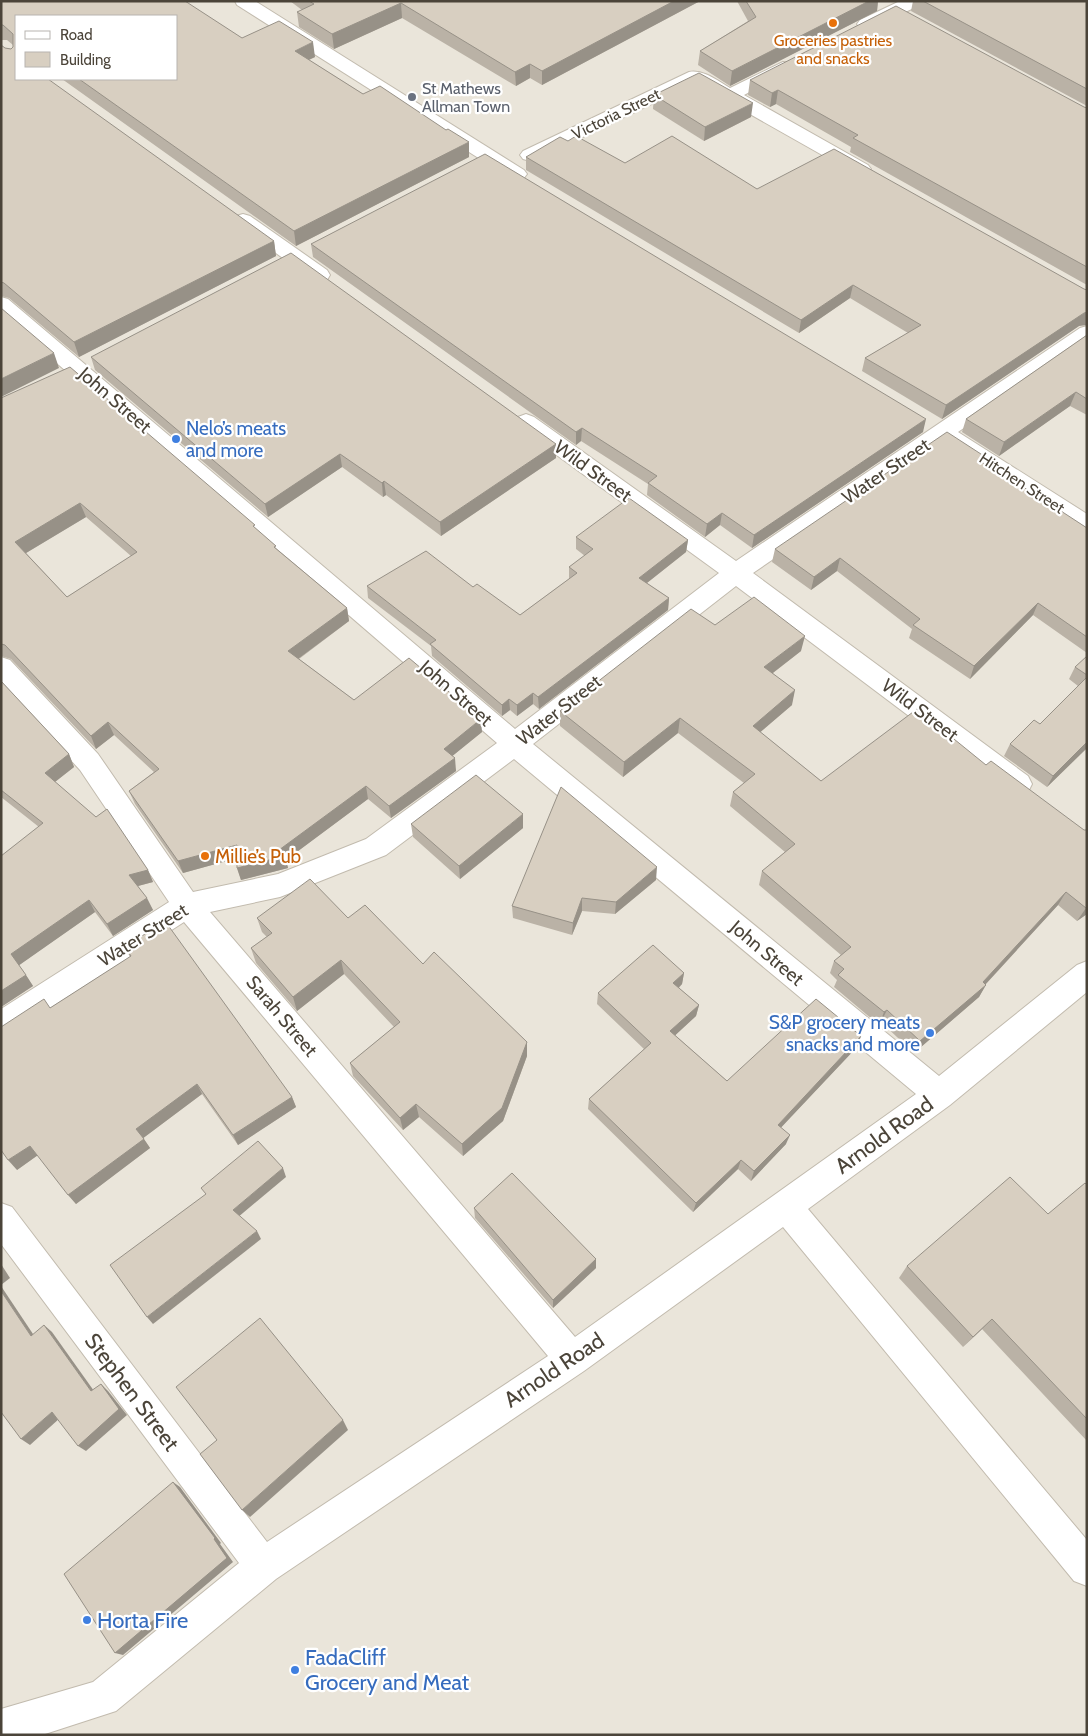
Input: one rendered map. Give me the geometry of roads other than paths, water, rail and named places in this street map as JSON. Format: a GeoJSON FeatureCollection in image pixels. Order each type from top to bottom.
{"type":"FeatureCollection","features":[{"type":"Feature","properties":{"kind":"street"},"geometry":{"type":"LineString","coordinates":[[243,1],[487,163],[530,182]]}},
{"type":"Feature","properties":{"kind":"street"},"geometry":{"type":"LineString","coordinates":[[874,1],[909,20]]}},
{"type":"Feature","properties":{"kind":"street"},"geometry":{"type":"LineString","coordinates":[[849,33],[914,1]]}},
{"type":"Feature","properties":{"kind":"street"},"geometry":{"type":"LineString","coordinates":[[730,95],[798,60]]}},
{"type":"Feature","properties":{"kind":"street","name":"Victoria Street"},"geometry":{"type":"LineString","coordinates":[[487,163],[695,76],[730,95]]}},
{"type":"Feature","properties":{"kind":"street"},"geometry":{"type":"LineString","coordinates":[[730,95],[878,178]]}},
{"type":"Feature","properties":{"kind":"street"},"geometry":{"type":"LineString","coordinates":[[224,206],[336,286]]}},
{"type":"Feature","properties":{"kind":"street","name":"John Street"},"geometry":{"type":"LineString","coordinates":[[1,304],[515,744],[939,1095]]}},
{"type":"Feature","properties":{"kind":"street","name":"Water Street"},"geometry":{"type":"LineString","coordinates":[[1,1025],[187,905],[280,885],[376,847],[515,744],[736,573],[935,427],[1087,334]]}},
{"type":"Feature","properties":{"kind":"street","name":"Wild Street"},"geometry":{"type":"LineString","coordinates":[[512,412],[736,573],[1039,798]]}},
{"type":"Feature","properties":{"kind":"street","name":"Hitchen Street"},"geometry":{"type":"LineString","coordinates":[[935,427],[1087,525]]}},
{"type":"Feature","properties":{"kind":"street","name":"Sarah Street"},"geometry":{"type":"LineString","coordinates":[[1,667],[90,762],[187,905],[572,1359]]}},
{"type":"Feature","properties":{"kind":"street","name":"Arnold Road"},"geometry":{"type":"LineString","coordinates":[[1,1728],[103,1698],[263,1566],[572,1359],[786,1206],[939,1095],[1087,974]]}},
{"type":"Feature","properties":{"kind":"street"},"geometry":{"type":"LineString","coordinates":[[786,1206],[1087,1568]]}},
{"type":"Feature","properties":{"kind":"street","name":"Stephen Street"},"geometry":{"type":"LineString","coordinates":[[1,1218],[263,1566]]}},
{"type":"Feature","properties":{"kind":"place","name":"Groceries pastries and snacks"},"geometry":{"type":"Point","coordinates":[833,23]}},
{"type":"Feature","properties":{"kind":"place","name":"St Mathews Allman Town"},"geometry":{"type":"Point","coordinates":[412,97]}},
{"type":"Feature","properties":{"kind":"place","name":"Nelo’s meats and more"},"geometry":{"type":"Point","coordinates":[176,439]}},
{"type":"Feature","properties":{"kind":"place","name":"Millie’s Pub"},"geometry":{"type":"Point","coordinates":[205,856]}},
{"type":"Feature","properties":{"kind":"place","name":"S&P grocery meats snacks and more"},"geometry":{"type":"Point","coordinates":[930,1033]}},
{"type":"Feature","properties":{"kind":"place","name":"Horta Fire"},"geometry":{"type":"Point","coordinates":[87,1620]}},
{"type":"Feature","properties":{"kind":"place","name":"FadaCliff Grocery and Meat"},"geometry":{"type":"Point","coordinates":[295,1670]}}]}
